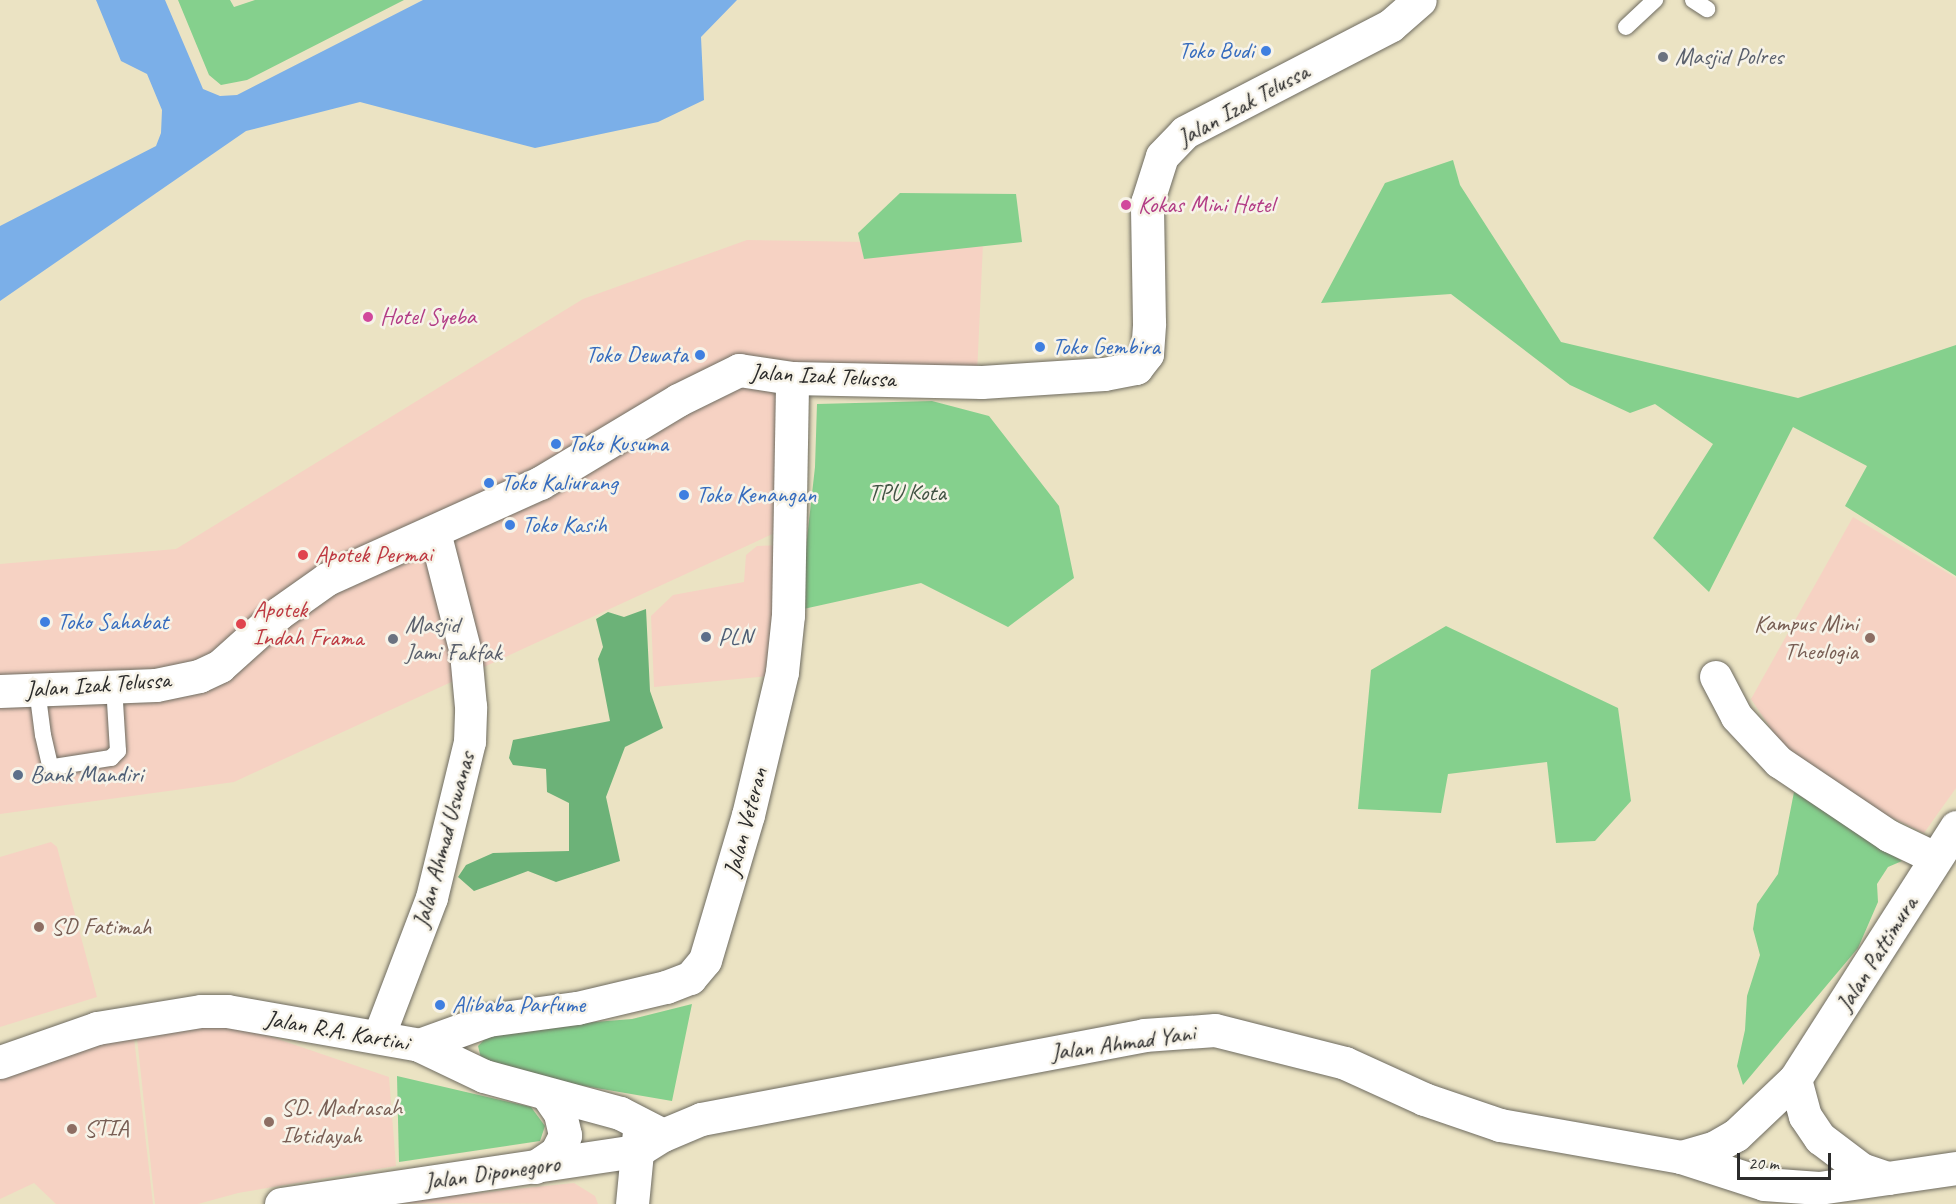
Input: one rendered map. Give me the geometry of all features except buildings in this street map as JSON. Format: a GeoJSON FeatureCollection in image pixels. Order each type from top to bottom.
{"type":"FeatureCollection","features":[{"type":"Feature","properties":{"kind":"main road","name":"Jalan Izak Telussa"},"geometry":{"type":"LineString","coordinates":[[0,691],[156,685],[199,676],[220,666],[279,613],[327,579],[540,483],[723,376],[739,370],[792,378],[982,382],[1093,375],[1136,368],[1147,354],[1149,191],[1167,148],[1185,132],[1391,25],[1420,0]]}},
{"type":"Feature","properties":{"kind":"main road","name":"Jalan Veteran"},"geometry":{"type":"LineString","coordinates":[[419,1045],[488,1020],[577,1008],[666,987],[690,978],[705,960],[751,804],[782,672],[788,615],[792,378]]}},
{"type":"Feature","properties":{"kind":"main road","name":"Jalan Pattimura"},"geometry":{"type":"LineString","coordinates":[[1681,1157],[1715,1147],[1736,1135],[1795,1079],[1956,827]]}},
{"type":"Feature","properties":{"kind":"main road","name":"Jalan R.A. Kartini"},"geometry":{"type":"LineString","coordinates":[[0,1062],[97,1028],[201,1011],[419,1045],[484,1076],[548,1096],[647,1135]]}},
{"type":"Feature","properties":{"kind":"main road","name":"Jalan Ahmad Yani"},"geometry":{"type":"LineString","coordinates":[[647,1135],[701,1119],[1144,1035],[1215,1030],[1345,1063],[1424,1099],[1500,1125],[1681,1157],[1764,1184],[1794,1188],[1887,1178]]}},
{"type":"Feature","properties":{"kind":"main road"},"geometry":{"type":"LineString","coordinates":[[1795,1079],[1805,1116],[1820,1138],[1861,1169],[1887,1178],[1956,1168]]}},
{"type":"Feature","properties":{"kind":"main road"},"geometry":{"type":"LineString","coordinates":[[536,1167],[556,1153],[565,1136],[560,1113],[548,1096]]}},
{"type":"Feature","properties":{"kind":"main road"},"geometry":{"type":"LineString","coordinates":[[632,1204],[647,1135]]}},
{"type":"Feature","properties":{"kind":"main road","name":"Jalan Diponegoro"},"geometry":{"type":"LineString","coordinates":[[281,1204],[536,1167],[647,1135]]}},
{"type":"Feature","properties":{"kind":"street","name":"Jalan Ahmad Uswanas"},"geometry":{"type":"LineString","coordinates":[[379,1037],[432,898],[470,742],[471,707],[466,652],[435,532]]}},
{"type":"Feature","properties":{"kind":"street"},"geometry":{"type":"LineString","coordinates":[[1716,677],[1737,717],[1779,762],[1889,836],[1935,858]]}},
{"type":"Feature","properties":{"kind":"lane"},"geometry":{"type":"LineString","coordinates":[[1626,27],[1655,0]]}},
{"type":"Feature","properties":{"kind":"lane"},"geometry":{"type":"LineString","coordinates":[[37,689],[43,735],[50,765],[54,767],[111,758],[118,751],[114,685]]}},
{"type":"Feature","properties":{"kind":"shaded area"},"geometry":{"type":"Polygon","coordinates":[[[747,240],[983,244],[976,396],[782,391],[779,531],[234,782],[0,814],[0,564],[176,549],[583,299],[747,240]]]}},
{"type":"Feature","properties":{"kind":"shaded area","name":"Kampus Mini Theologia"},"geometry":{"type":"Polygon","coordinates":[[[1853,517],[1956,578],[1956,788],[1924,833],[1876,810],[1788,754],[1751,699],[1853,517]]]}},
{"type":"Feature","properties":{"kind":"shaded area"},"geometry":{"type":"Polygon","coordinates":[[[781,545],[770,676],[654,687],[651,616],[673,595],[744,582],[746,555],[757,546],[781,545]]]}},
{"type":"Feature","properties":{"kind":"shaded area","name":"SD Fatimah"},"geometry":{"type":"Polygon","coordinates":[[[51,842],[57,847],[97,997],[0,1027],[0,857],[51,842]]]}},
{"type":"Feature","properties":{"kind":"shaded area","name":"SD. Madrasah Ibtidayah"},"geometry":{"type":"Polygon","coordinates":[[[177,1027],[223,1027],[266,1035],[389,1077],[396,1166],[238,1193],[198,1204],[155,1204],[137,1038],[177,1027]]]}},
{"type":"Feature","properties":{"kind":"shaded area","name":"STIA"},"geometry":{"type":"Polygon","coordinates":[[[134,1038],[153,1204],[56,1204],[34,1183],[0,1199],[0,1075],[85,1047],[134,1038]]]}},
{"type":"Feature","properties":{"kind":"shaded area"},"geometry":{"type":"Polygon","coordinates":[[[574,1183],[595,1196],[598,1204],[381,1203],[574,1183]]]}},
{"type":"Feature","properties":{"kind":"green space"},"geometry":{"type":"Polygon","coordinates":[[[178,0],[230,0],[234,7],[255,0],[404,0],[247,80],[221,85],[209,75],[178,0]]]}},
{"type":"Feature","properties":{"kind":"green space"},"geometry":{"type":"Polygon","coordinates":[[[1453,160],[1460,185],[1561,342],[1798,398],[1956,345],[1956,576],[1845,506],[1867,466],[1793,427],[1709,592],[1653,538],[1713,444],[1655,404],[1630,413],[1570,385],[1451,294],[1321,303],[1385,183],[1453,160]]]}},
{"type":"Feature","properties":{"kind":"green space"},"geometry":{"type":"Polygon","coordinates":[[[900,193],[1016,194],[1022,242],[864,259],[858,233],[900,193]]]}},
{"type":"Feature","properties":{"kind":"green space","name":"TPU Kota"},"geometry":{"type":"Polygon","coordinates":[[[932,401],[989,416],[1059,506],[1074,578],[1008,627],[921,583],[799,610],[815,467],[817,404],[932,401]]]}},
{"type":"Feature","properties":{"kind":"green space"},"geometry":{"type":"Polygon","coordinates":[[[646,609],[650,691],[663,728],[625,747],[606,797],[620,861],[556,882],[528,871],[474,891],[458,877],[466,865],[493,853],[569,851],[569,803],[547,792],[546,769],[513,765],[509,758],[513,740],[610,721],[598,659],[603,647],[596,619],[608,612],[624,617],[646,609]]]}},
{"type":"Feature","properties":{"kind":"green space"},"geometry":{"type":"Polygon","coordinates":[[[1446,626],[1618,708],[1631,801],[1595,841],[1556,843],[1547,762],[1448,774],[1441,813],[1358,809],[1371,670],[1446,626]]]}},
{"type":"Feature","properties":{"kind":"green space"},"geometry":{"type":"Polygon","coordinates":[[[1794,792],[1902,861],[1888,867],[1877,884],[1878,902],[1858,948],[1743,1085],[1737,1066],[1745,1030],[1747,996],[1760,955],[1753,929],[1757,904],[1778,874],[1794,792]]]}},
{"type":"Feature","properties":{"kind":"green space"},"geometry":{"type":"Polygon","coordinates":[[[692,1004],[672,1101],[561,1082],[481,1058],[478,1046],[494,1030],[632,1019],[692,1004]]]}},
{"type":"Feature","properties":{"kind":"green space"},"geometry":{"type":"Polygon","coordinates":[[[397,1076],[531,1107],[545,1126],[540,1141],[399,1162],[397,1076]]]}},
{"type":"Feature","properties":{"kind":"water"},"geometry":{"type":"Polygon","coordinates":[[[96,0],[165,0],[203,89],[220,96],[237,95],[423,0],[737,0],[701,37],[704,100],[658,122],[535,148],[360,102],[246,131],[0,301],[0,226],[156,146],[161,133],[162,110],[147,74],[121,61],[96,0]]]}},
{"type":"Feature","properties":{"kind":"place","name":"Toko Budi"},"geometry":{"type":"Point","coordinates":[1266,51]}},
{"type":"Feature","properties":{"kind":"place","name":"Masjid Polres"},"geometry":{"type":"Point","coordinates":[1663,57]}},
{"type":"Feature","properties":{"kind":"place","name":"Kokas Mini Hotel"},"geometry":{"type":"Point","coordinates":[1126,205]}},
{"type":"Feature","properties":{"kind":"place","name":"Hotel Syeba"},"geometry":{"type":"Point","coordinates":[368,317]}},
{"type":"Feature","properties":{"kind":"place","name":"Toko Gembira"},"geometry":{"type":"Point","coordinates":[1040,347]}},
{"type":"Feature","properties":{"kind":"place","name":"Toko Dewata"},"geometry":{"type":"Point","coordinates":[700,355]}},
{"type":"Feature","properties":{"kind":"place","name":"Toko Kusuma"},"geometry":{"type":"Point","coordinates":[556,444]}},
{"type":"Feature","properties":{"kind":"place","name":"Toko Kaliurang"},"geometry":{"type":"Point","coordinates":[489,483]}},
{"type":"Feature","properties":{"kind":"place","name":"Toko Kenangan"},"geometry":{"type":"Point","coordinates":[684,495]}},
{"type":"Feature","properties":{"kind":"place","name":"Toko Kasih"},"geometry":{"type":"Point","coordinates":[510,525]}},
{"type":"Feature","properties":{"kind":"place","name":"Apotek Permai"},"geometry":{"type":"Point","coordinates":[303,555]}},
{"type":"Feature","properties":{"kind":"place","name":"Toko Sahabat"},"geometry":{"type":"Point","coordinates":[45,622]}},
{"type":"Feature","properties":{"kind":"place","name":"Apotek Indah Frama"},"geometry":{"type":"Point","coordinates":[241,624]}},
{"type":"Feature","properties":{"kind":"place","name":"PLN"},"geometry":{"type":"Point","coordinates":[706,637]}},
{"type":"Feature","properties":{"kind":"place","name":"Kampus Mini Theologia"},"geometry":{"type":"Point","coordinates":[1870,638]}},
{"type":"Feature","properties":{"kind":"place","name":"Masjid Jami Fakfak"},"geometry":{"type":"Point","coordinates":[393,639]}},
{"type":"Feature","properties":{"kind":"place","name":"Bank Mandiri"},"geometry":{"type":"Point","coordinates":[18,775]}},
{"type":"Feature","properties":{"kind":"place","name":"SD Fatimah"},"geometry":{"type":"Point","coordinates":[39,927]}},
{"type":"Feature","properties":{"kind":"place","name":"Alibaba Parfume"},"geometry":{"type":"Point","coordinates":[440,1005]}},
{"type":"Feature","properties":{"kind":"place","name":"SD. Madrasah Ibtidayah"},"geometry":{"type":"Point","coordinates":[269,1122]}},
{"type":"Feature","properties":{"kind":"place","name":"STIA"},"geometry":{"type":"Point","coordinates":[72,1129]}}]}
